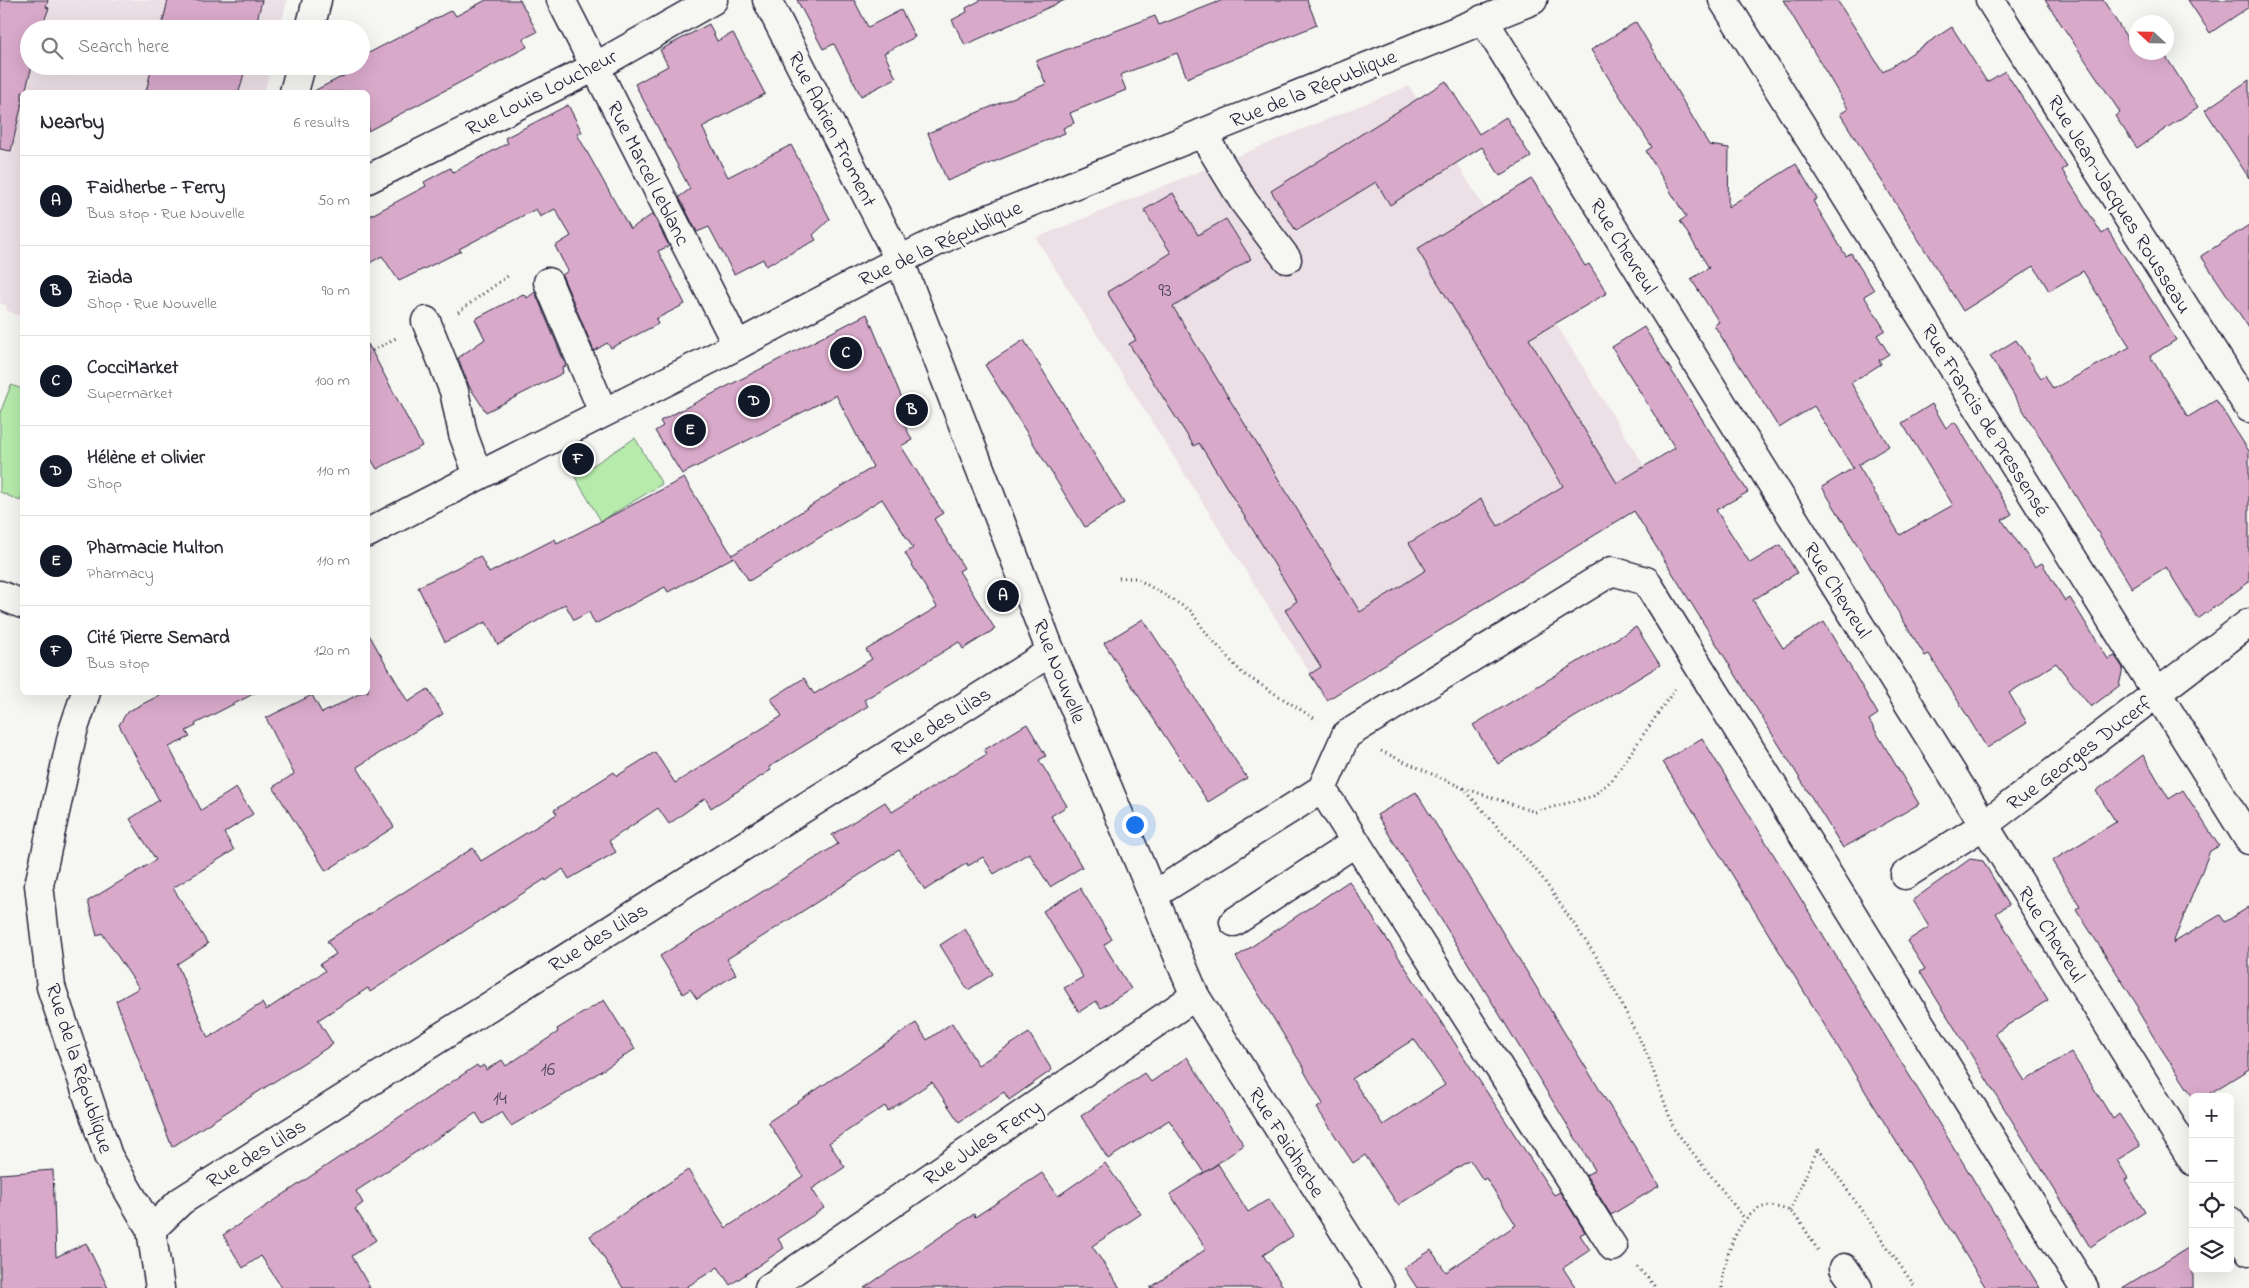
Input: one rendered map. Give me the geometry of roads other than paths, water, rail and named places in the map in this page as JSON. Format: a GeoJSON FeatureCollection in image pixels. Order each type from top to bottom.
{"type":"FeatureCollection","features":[{"type":"Feature","properties":{"kind":"street"},"geometry":{"type":"LineString","coordinates":[[312,20],[318,0]]}},
{"type":"Feature","properties":{"kind":"street","name":"Rue Marcel Leblanc"},"geometry":{"type":"LineString","coordinates":[[561,0],[737,346]]}},
{"type":"Feature","properties":{"kind":"street","name":"Rue Louis Loucheur"},"geometry":{"type":"LineString","coordinates":[[370,178],[595,67],[713,0]]}},
{"type":"Feature","properties":{"kind":"street","name":"Rue Adrien Froment"},"geometry":{"type":"LineString","coordinates":[[767,0],[899,259]]}},
{"type":"Feature","properties":{"kind":"street","name":"Rue de la République"},"geometry":{"type":"LineString","coordinates":[[370,532],[478,475],[737,346],[899,259],[958,231],[1533,0]]}},
{"type":"Feature","properties":{"kind":"street","name":"Rue Francis de Pressensé"},"geometry":{"type":"LineString","coordinates":[[1723,0],[2249,840]]}},
{"type":"Feature","properties":{"kind":"street","name":"Rue Jean-Jacques Rousseau"},"geometry":{"type":"LineString","coordinates":[[1990,0],[2249,408]]}},
{"type":"Feature","properties":{"kind":"street","name":"Rue Chevreul"},"geometry":{"type":"LineString","coordinates":[[1484,20],[2189,1155]]}},
{"type":"Feature","properties":{"kind":"street"},"geometry":{"type":"LineString","coordinates":[[295,90],[299,75]]}},
{"type":"Feature","properties":{"kind":"street"},"geometry":{"type":"LineString","coordinates":[[1202,132],[1244,202],[1286,259]]}},
{"type":"Feature","properties":{"kind":"street","name":"Rue Nouvelle"},"geometry":{"type":"LineString","coordinates":[[899,259],[1051,652],[1195,996]]}},
{"type":"Feature","properties":{"kind":"street"},"geometry":{"type":"LineString","coordinates":[[548,282],[603,412]]}},
{"type":"Feature","properties":{"kind":"street"},"geometry":{"type":"LineString","coordinates":[[426,321],[454,391],[463,434],[478,475]]}},
{"type":"Feature","properties":{"kind":"street"},"geometry":{"type":"LineString","coordinates":[[1152,896],[1322,789],[1346,736],[1612,571],[1646,581],[2084,1288]]}},
{"type":"Feature","properties":{"kind":"street"},"geometry":{"type":"LineString","coordinates":[[0,596],[20,603]]}},
{"type":"Feature","properties":{"kind":"street","name":"Rue Georges Ducerf"},"geometry":{"type":"LineString","coordinates":[[1905,875],[1984,824],[2249,624]]}},
{"type":"Feature","properties":{"kind":"street","name":"Rue des Lilas"},"geometry":{"type":"LineString","coordinates":[[151,1230],[181,1200],[1051,652]]}},
{"type":"Feature","properties":{"kind":"street","name":"Rue de la République"},"geometry":{"type":"LineString","coordinates":[[85,695],[73,731],[40,885],[50,987],[108,1156],[151,1230],[160,1288]]}},
{"type":"Feature","properties":{"kind":"street"},"geometry":{"type":"LineString","coordinates":[[1322,789],[1613,1247]]}},
{"type":"Feature","properties":{"kind":"street"},"geometry":{"type":"LineString","coordinates":[[1234,922],[1356,842]]}},
{"type":"Feature","properties":{"kind":"street","name":"Rue Jules Ferry"},"geometry":{"type":"LineString","coordinates":[[769,1288],[1195,996]]}},
{"type":"Feature","properties":{"kind":"street","name":"Rue Faidherbe"},"geometry":{"type":"LineString","coordinates":[[1195,996],[1380,1288]]}},
{"type":"Feature","properties":{"kind":"street"},"geometry":{"type":"LineString","coordinates":[[2234,1227],[2249,1251]]}},
{"type":"Feature","properties":{"kind":"place","name":"CocciMarket"},"geometry":{"type":"Point","coordinates":[846,353]}},
{"type":"Feature","properties":{"kind":"place","name":"Hélène et Olivier"},"geometry":{"type":"Point","coordinates":[754,401]}},
{"type":"Feature","properties":{"kind":"place","name":"Ziada"},"geometry":{"type":"Point","coordinates":[912,410]}},
{"type":"Feature","properties":{"kind":"place","name":"Pharmacie Multon"},"geometry":{"type":"Point","coordinates":[690,430]}},
{"type":"Feature","properties":{"kind":"place","name":"Cité Pierre Semard"},"geometry":{"type":"Point","coordinates":[578,459]}},
{"type":"Feature","properties":{"kind":"place","name":"Faidherbe - Ferry"},"geometry":{"type":"Point","coordinates":[1003,596]}}]}
